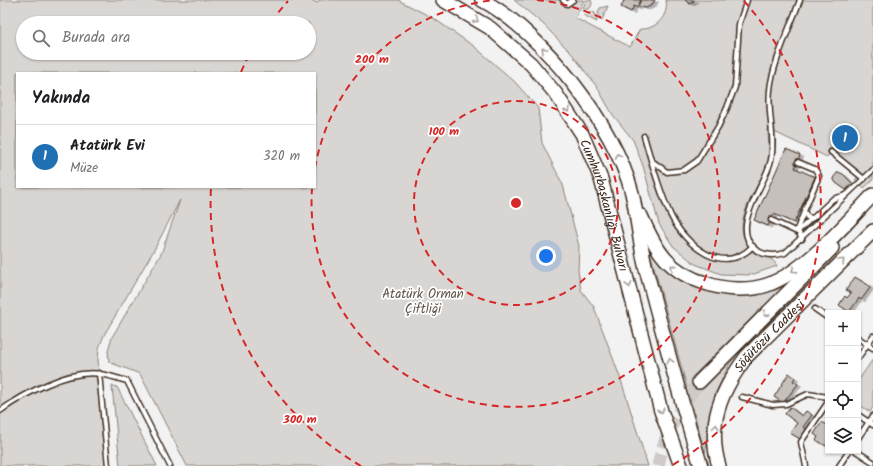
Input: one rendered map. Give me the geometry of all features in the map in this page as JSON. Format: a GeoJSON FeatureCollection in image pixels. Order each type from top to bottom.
{"type":"FeatureCollection","features":[{"type":"Feature","properties":{"kind":"main road","name":"Cumhurbaşkanlığı Bulvarı"},"geometry":{"type":"LineString","coordinates":[[443,0],[490,28],[531,64],[556,94],[582,134],[601,179],[661,411],[681,466]]}},
{"type":"Feature","properties":{"kind":"main road","name":"Cumhurbaşkanlığı Bulvarı"},"geometry":{"type":"LineString","coordinates":[[482,0],[502,13],[531,38],[572,82],[611,143],[632,192],[644,262],[680,399],[701,466]]}},
{"type":"Feature","properties":{"kind":"main road"},"geometry":{"type":"LineString","coordinates":[[632,192],[651,239],[670,264],[680,273],[697,281],[732,289],[767,285],[801,266],[873,195]]}},
{"type":"Feature","properties":{"kind":"main road","name":"Söğütözü Caddesi"},"geometry":{"type":"LineString","coordinates":[[699,382],[873,207]]}},
{"type":"Feature","properties":{"kind":"main road","name":"Söğütözü Caddesi"},"geometry":{"type":"LineString","coordinates":[[719,466],[715,433],[719,403],[731,378],[748,356],[873,231]]}},
{"type":"Feature","properties":{"kind":"lane"},"geometry":{"type":"LineString","coordinates":[[563,0],[567,4],[573,0]]}},
{"type":"Feature","properties":{"kind":"lane"},"geometry":{"type":"LineString","coordinates":[[652,161],[667,172],[684,170],[697,161],[718,127],[734,87],[739,24],[747,0]]}},
{"type":"Feature","properties":{"kind":"lane"},"geometry":{"type":"LineString","coordinates":[[800,0],[770,88],[773,149],[771,160],[746,225],[746,234],[753,246],[767,254],[780,255],[790,250],[873,170]]}},
{"type":"Feature","properties":{"kind":"lane"},"geometry":{"type":"LineString","coordinates":[[644,136],[671,217],[681,232],[708,256],[724,260],[738,258],[753,246]]}},
{"type":"Feature","properties":{"kind":"lane"},"geometry":{"type":"LineString","coordinates":[[831,152],[864,179]]}},
{"type":"Feature","properties":{"kind":"lane"},"geometry":{"type":"LineString","coordinates":[[797,232],[798,225],[820,176],[815,169],[798,162]]}},
{"type":"Feature","properties":{"kind":"lane"},"geometry":{"type":"LineString","coordinates":[[797,232],[833,199],[848,195]]}},
{"type":"Feature","properties":{"kind":"lane"},"geometry":{"type":"LineString","coordinates":[[804,211],[806,217],[813,218]]}},
{"type":"Feature","properties":{"kind":"lane"},"geometry":{"type":"LineString","coordinates":[[771,220],[797,232],[802,239]]}},
{"type":"Feature","properties":{"kind":"lane"},"geometry":{"type":"LineString","coordinates":[[815,309],[825,316]]}},
{"type":"Feature","properties":{"kind":"lane"},"geometry":{"type":"LineString","coordinates":[[861,353],[873,336]]}},
{"type":"Feature","properties":{"kind":"lane"},"geometry":{"type":"LineString","coordinates":[[861,340],[873,348]]}},
{"type":"Feature","properties":{"kind":"lane"},"geometry":{"type":"LineString","coordinates":[[0,412],[24,397],[60,380],[78,375],[99,373],[127,381],[170,466]]}},
{"type":"Feature","properties":{"kind":"lane"},"geometry":{"type":"LineString","coordinates":[[99,373],[108,466]]}},
{"type":"Feature","properties":{"kind":"lane"},"geometry":{"type":"LineString","coordinates":[[742,396],[774,405],[786,404],[808,394],[825,397]]}},
{"type":"Feature","properties":{"kind":"lane"},"geometry":{"type":"LineString","coordinates":[[806,466],[801,442],[825,406]]}},
{"type":"Feature","properties":{"kind":"lane"},"geometry":{"type":"LineString","coordinates":[[861,434],[873,416]]}},
{"type":"Feature","properties":{"kind":"lane"},"geometry":{"type":"LineString","coordinates":[[861,417],[873,425]]}},
{"type":"Feature","properties":{"kind":"lane"},"geometry":{"type":"LineString","coordinates":[[839,466],[847,454]]}},
{"type":"Feature","properties":{"kind":"lane"},"geometry":{"type":"LineString","coordinates":[[861,454],[873,462]]}},
{"type":"Feature","properties":{"kind":"green space","name":"Atatürk Orman Çiftliği"},"geometry":{"type":"Polygon","coordinates":[[[0,0],[311,0],[317,3],[319,0],[398,0],[433,18],[475,47],[514,81],[538,108],[542,143],[563,185],[579,246],[578,270],[581,290],[594,307],[621,380],[648,466],[187,466],[140,374],[109,362],[108,350],[112,337],[161,254],[180,200],[154,250],[104,335],[99,348],[98,360],[108,466],[0,466],[0,0]]]}},
{"type":"Feature","properties":{"kind":"green space"},"geometry":{"type":"Polygon","coordinates":[[[514,0],[561,0],[562,4],[567,6],[572,5],[575,0],[584,0],[575,18],[630,47],[640,29],[651,27],[660,21],[665,11],[666,0],[873,0],[873,180],[864,188],[855,180],[859,176],[831,152],[827,157],[768,129],[768,160],[765,170],[744,214],[742,225],[743,235],[751,250],[757,254],[768,257],[777,266],[751,275],[721,274],[695,264],[673,246],[659,224],[643,166],[633,140],[613,115],[597,87],[572,54],[543,24],[514,0]]]}},
{"type":"Feature","properties":{"kind":"green space"},"geometry":{"type":"Polygon","coordinates":[[[586,0],[591,0],[592,4],[590,8],[582,11],[586,0]]]}},
{"type":"Feature","properties":{"kind":"green space"},"geometry":{"type":"Polygon","coordinates":[[[608,6],[602,20],[600,20],[598,12],[600,8],[608,6]]]}},
{"type":"Feature","properties":{"kind":"green space"},"geometry":{"type":"Polygon","coordinates":[[[591,11],[595,13],[597,22],[583,15],[591,11]]]}},
{"type":"Feature","properties":{"kind":"green space"},"geometry":{"type":"Polygon","coordinates":[[[649,249],[684,282],[709,291],[735,296],[758,295],[790,282],[691,378],[702,388],[751,338],[729,365],[715,394],[705,453],[649,249]]]}},
{"type":"Feature","properties":{"kind":"green space"},"geometry":{"type":"Polygon","coordinates":[[[873,359],[873,407],[870,412],[861,406],[861,377],[873,359]]]}},
{"type":"Feature","properties":{"kind":"green space"},"geometry":{"type":"Polygon","coordinates":[[[112,386],[117,387],[157,466],[120,466],[112,386]]]}},
{"type":"Feature","properties":{"kind":"building"},"geometry":{"type":"Polygon","coordinates":[[[622,0],[641,0],[637,8],[634,6],[631,12],[621,7],[624,1],[622,0]]]}},
{"type":"Feature","properties":{"kind":"building"},"geometry":{"type":"Polygon","coordinates":[[[641,0],[655,0],[652,5],[646,8],[638,6],[641,0]]]}},
{"type":"Feature","properties":{"kind":"building"},"geometry":{"type":"Polygon","coordinates":[[[685,0],[694,0],[694,1],[690,4],[685,0]]]}},
{"type":"Feature","properties":{"kind":"building"},"geometry":{"type":"Polygon","coordinates":[[[844,129],[853,133],[851,138],[849,138],[847,146],[838,143],[844,129]]]}},
{"type":"Feature","properties":{"kind":"building"},"geometry":{"type":"Polygon","coordinates":[[[786,149],[800,155],[795,168],[815,177],[794,223],[774,214],[768,226],[754,220],[786,149]]]}},
{"type":"Feature","properties":{"kind":"building"},"geometry":{"type":"Polygon","coordinates":[[[838,172],[843,174],[852,183],[846,190],[836,183],[833,178],[838,172]]]}},
{"type":"Feature","properties":{"kind":"building"},"geometry":{"type":"Polygon","coordinates":[[[855,277],[868,285],[870,288],[861,300],[859,298],[850,310],[846,310],[839,305],[845,296],[847,298],[851,293],[846,290],[855,277]]]}},
{"type":"Feature","properties":{"kind":"building"},"geometry":{"type":"Polygon","coordinates":[[[789,373],[795,378],[793,381],[798,384],[783,403],[774,397],[789,373]]]}},
{"type":"Feature","properties":{"kind":"building"},"geometry":{"type":"Polygon","coordinates":[[[790,407],[802,416],[806,411],[812,415],[803,427],[807,429],[800,439],[790,433],[797,423],[785,414],[790,407]]]}},
{"type":"Feature","properties":{"kind":"building"},"geometry":{"type":"Polygon","coordinates":[[[822,422],[825,424],[825,445],[816,440],[818,437],[814,434],[822,422]]]}},
{"type":"Feature","properties":{"kind":"tunnel"},"geometry":{"type":"LineString","coordinates":[[658,466],[669,432],[685,402],[699,382]]}},
{"type":"Feature","properties":{"kind":"place","name":"Atatürk Evi"},"geometry":{"type":"Point","coordinates":[845,138]}}]}
